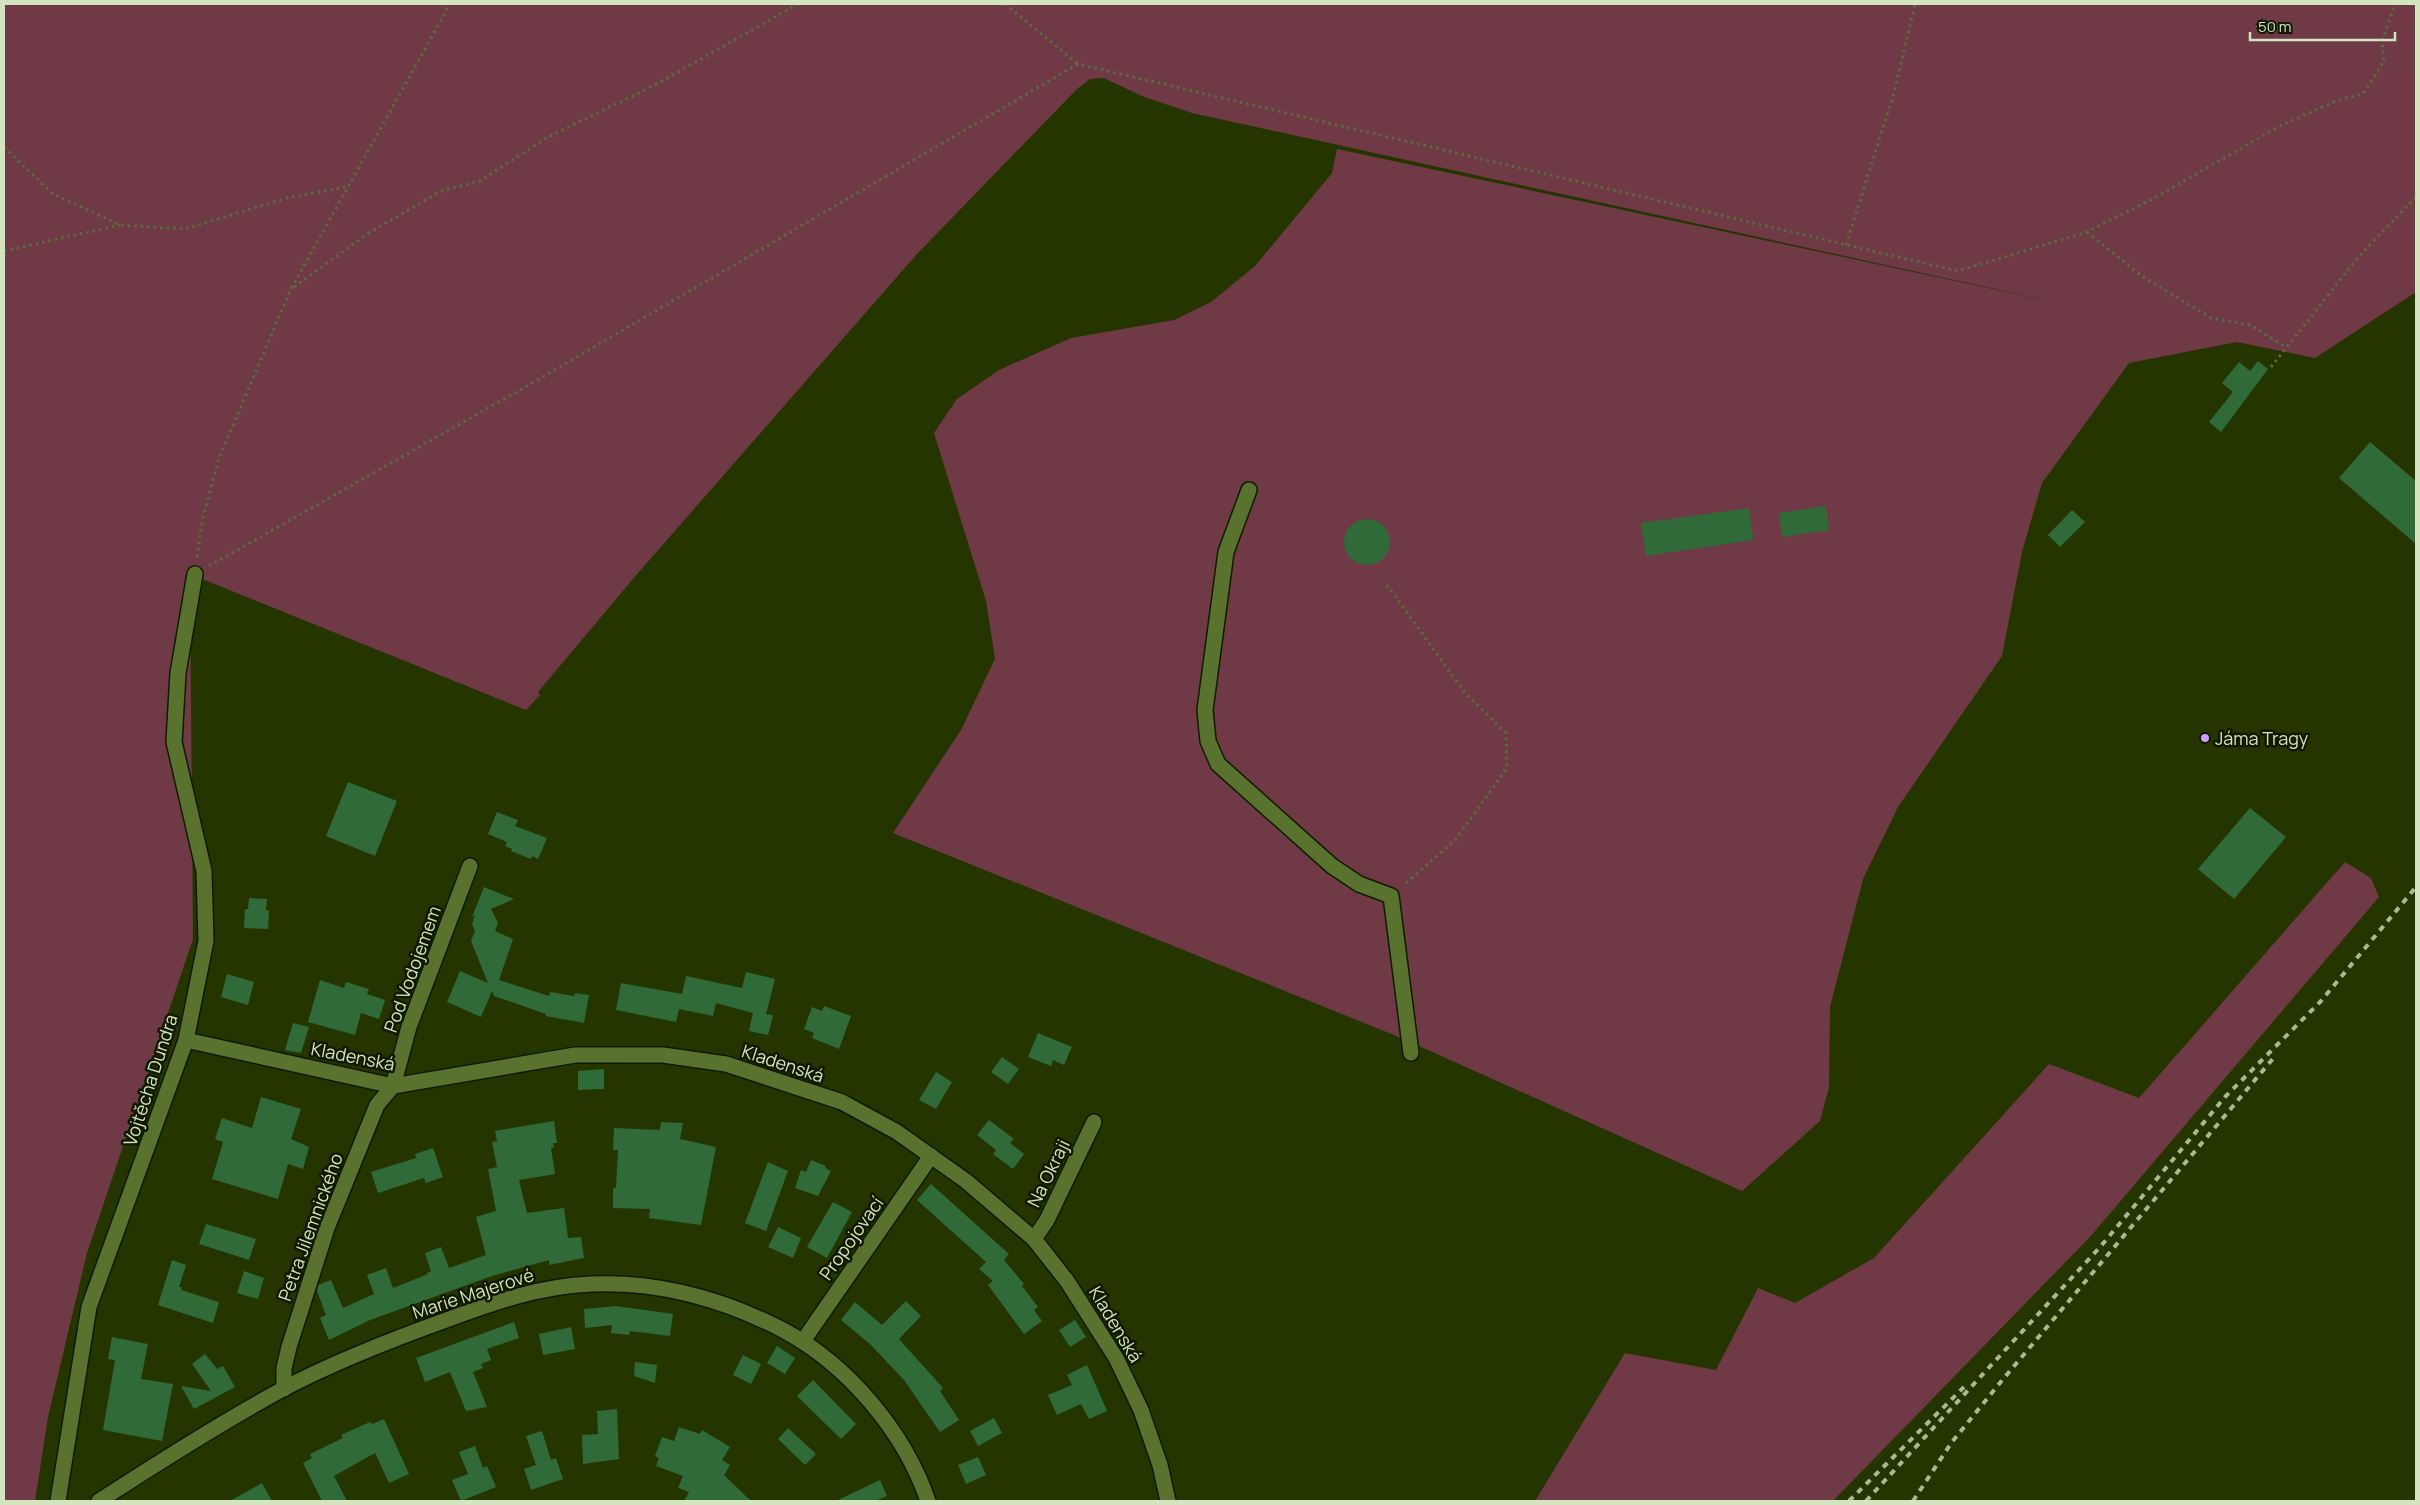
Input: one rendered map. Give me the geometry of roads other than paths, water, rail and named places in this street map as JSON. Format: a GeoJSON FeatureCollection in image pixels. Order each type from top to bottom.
{"type":"FeatureCollection","features":[{"type":"Feature","properties":{"kind":"street"},"geometry":{"type":"LineString","coordinates":[[1250,490],[1226,552],[1205,710],[1208,742],[1218,764],[1332,866],[1359,884],[1391,896],[1411,1053]]}},
{"type":"Feature","properties":{"kind":"street","name":"Vojtěcha Dundra"},"geometry":{"type":"LineString","coordinates":[[58,1501],[89,1308],[186,1040],[206,941],[204,871],[174,742],[178,673],[195,574]]}},
{"type":"Feature","properties":{"kind":"street","name":"Pod Vodojemem"},"geometry":{"type":"LineString","coordinates":[[393,1086],[409,1027],[470,866]]}},
{"type":"Feature","properties":{"kind":"street","name":"Kladenská"},"geometry":{"type":"LineString","coordinates":[[186,1040],[393,1086],[575,1055],[663,1055],[726,1064],[842,1102],[897,1132],[966,1180],[1034,1239],[1076,1294],[1116,1358],[1141,1410],[1160,1465],[1168,1501]]}},
{"type":"Feature","properties":{"kind":"street","name":"Petra Jilemnického"},"geometry":{"type":"LineString","coordinates":[[284,1389],[284,1368],[289,1347],[327,1228],[377,1105],[393,1086]]}},
{"type":"Feature","properties":{"kind":"street","name":"Na Okraji"},"geometry":{"type":"LineString","coordinates":[[1034,1239],[1047,1220],[1094,1122]]}},
{"type":"Feature","properties":{"kind":"street","name":"Propojovací"},"geometry":{"type":"LineString","coordinates":[[803,1341],[931,1156]]}},
{"type":"Feature","properties":{"kind":"street","name":"Marie Majerové"},"geometry":{"type":"LineString","coordinates":[[100,1501],[166,1457],[284,1389],[406,1334],[496,1302],[550,1288],[590,1284],[627,1284],[664,1288],[703,1297],[767,1322],[803,1341],[853,1383],[896,1436],[913,1465],[928,1501]]}},
{"type":"Feature","properties":{"kind":"railway"},"geometry":{"type":"LineString","coordinates":[[1866,1501],[2101,1246],[2225,1097],[2321,1001],[2416,887]]}},
{"type":"Feature","properties":{"kind":"railway"},"geometry":{"type":"LineString","coordinates":[[1913,1501],[1952,1442],[1999,1384],[2276,1055]]}},
{"type":"Feature","properties":{"kind":"railway"},"geometry":{"type":"LineString","coordinates":[[1849,1501],[1964,1387]]}},
{"type":"Feature","properties":{"kind":"place","name":"Jáma Tragy"},"geometry":{"type":"Point","coordinates":[2205,738]}}]}
